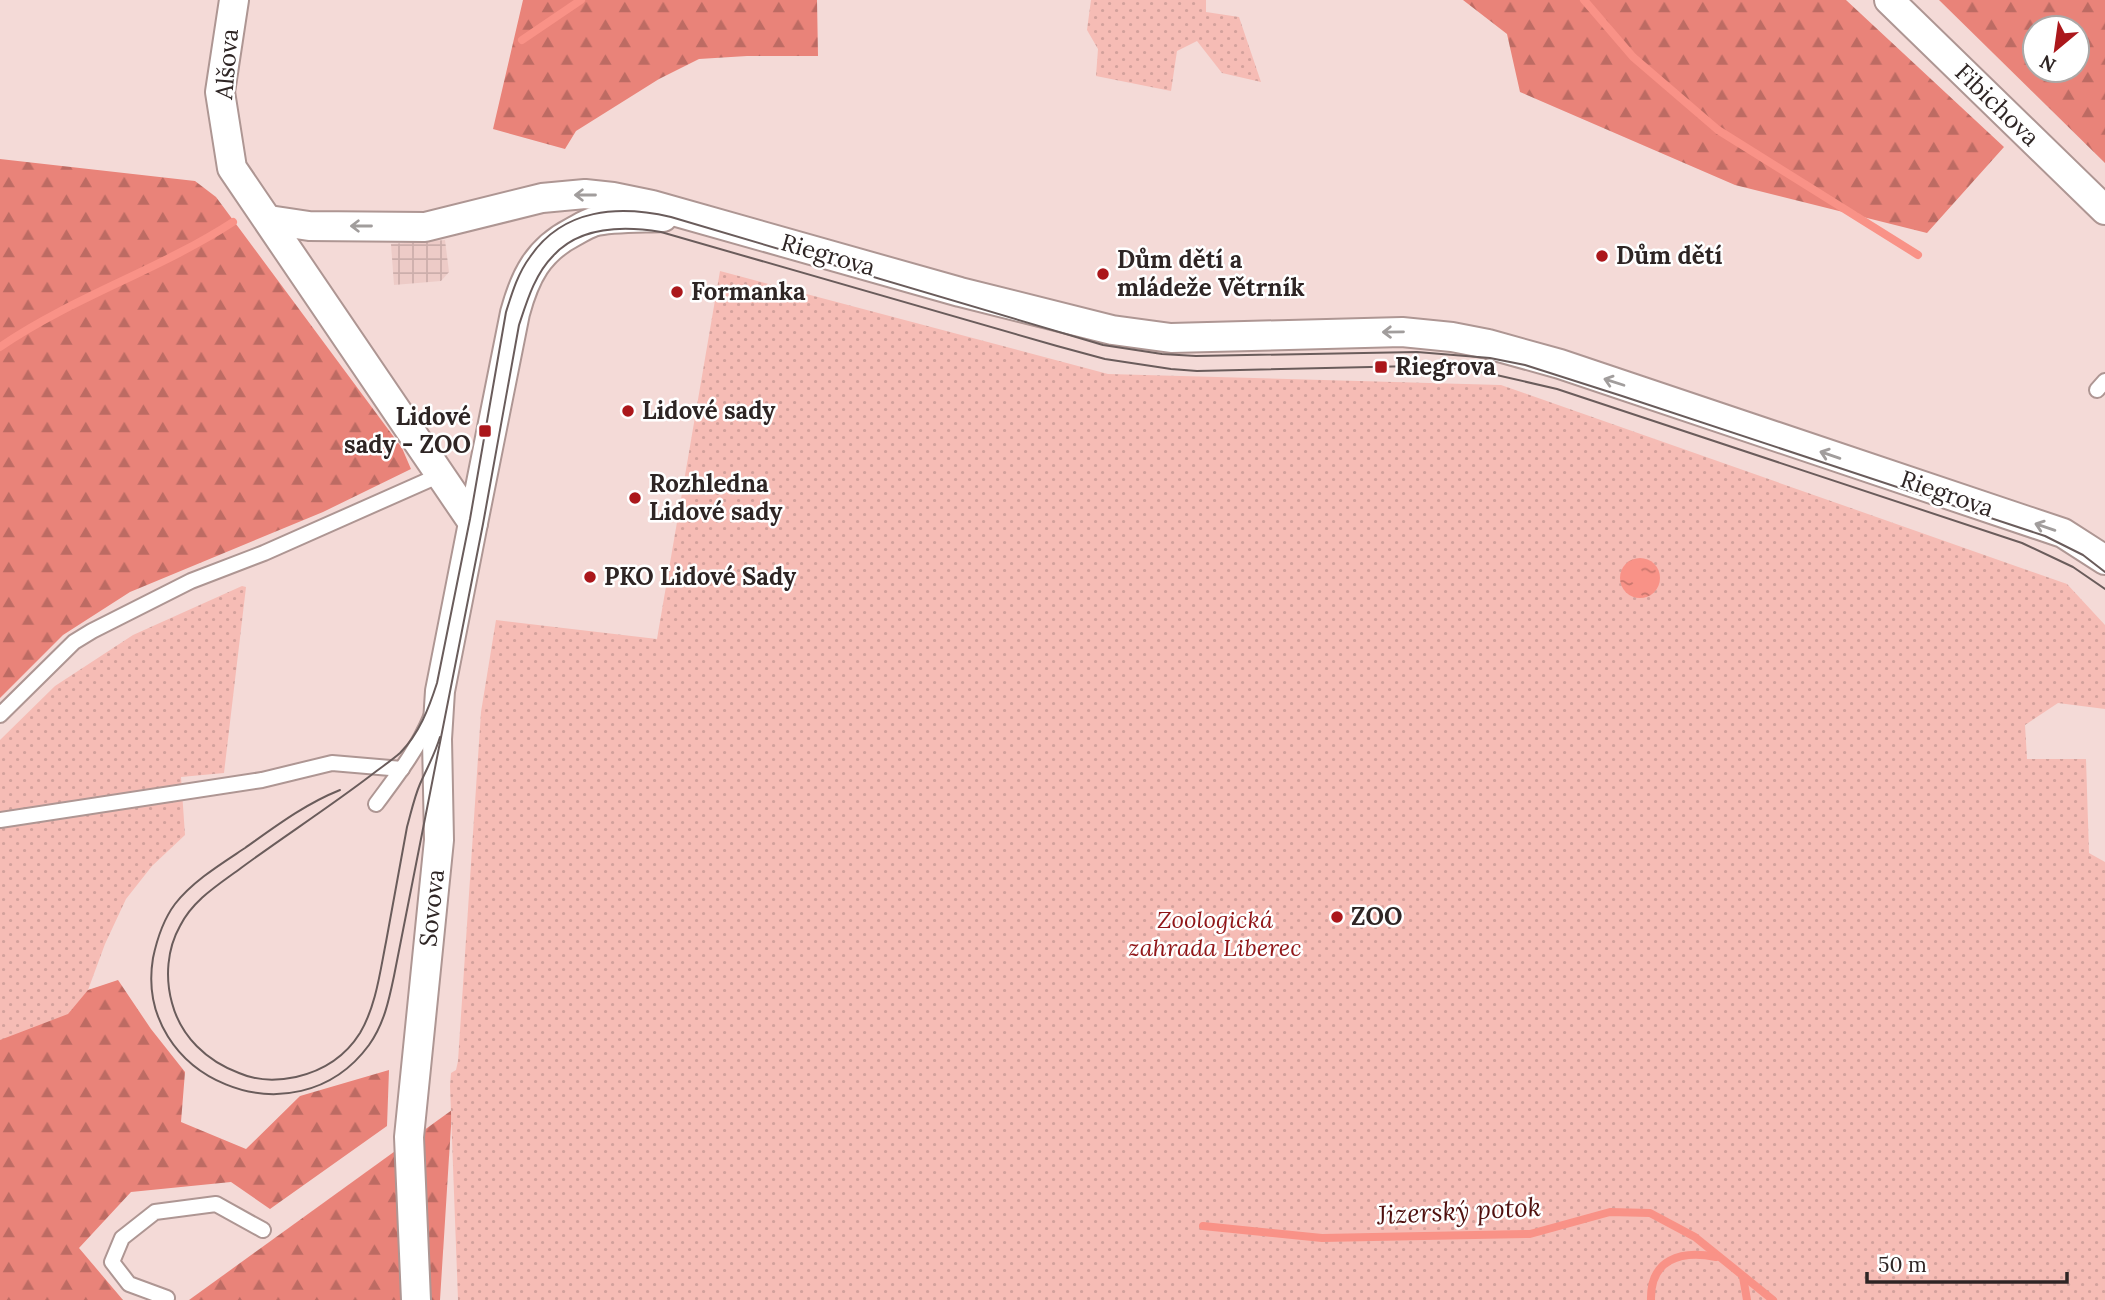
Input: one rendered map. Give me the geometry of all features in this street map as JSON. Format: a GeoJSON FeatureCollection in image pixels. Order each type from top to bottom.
{"type":"FeatureCollection","features":[{"type":"Feature","properties":{"kind":"street","name":"Alšova"},"geometry":{"type":"LineString","coordinates":[[234,0],[220,92],[232,168],[269,220]]}},
{"type":"Feature","properties":{"kind":"street","name":"Fibichova"},"geometry":{"type":"LineString","coordinates":[[1889,0],[2105,210]]}},
{"type":"Feature","properties":{"kind":"street","name":"Riegrova"},"geometry":{"type":"LineString","coordinates":[[269,220],[309,226],[425,227],[542,198],[584,194],[613,197],[691,216],[960,292],[1112,330],[1171,338],[1402,332],[1452,337],[1560,364],[2050,529],[2075,540],[2105,560]]}},
{"type":"Feature","properties":{"kind":"street"},"geometry":{"type":"LineString","coordinates":[[471,521],[515,313],[529,273],[541,255],[566,236],[593,222],[691,216]]}},
{"type":"Feature","properties":{"kind":"street"},"geometry":{"type":"LineString","coordinates":[[269,220],[471,521]]}},
{"type":"Feature","properties":{"kind":"street","name":"Sovova"},"geometry":{"type":"LineString","coordinates":[[416,1300],[409,1138],[439,840],[440,691],[471,521]]}},
{"type":"Feature","properties":{"kind":"lane"},"geometry":{"type":"LineString","coordinates":[[0,715],[74,642],[92,631],[191,581],[264,553],[440,475]]}},
{"type":"Feature","properties":{"kind":"lane"},"geometry":{"type":"LineString","coordinates":[[376,804],[402,769],[426,728],[440,691]]}},
{"type":"Feature","properties":{"kind":"lane"},"geometry":{"type":"LineString","coordinates":[[0,820],[262,780],[332,763],[402,769]]}},
{"type":"Feature","properties":{"kind":"lane"},"geometry":{"type":"LineString","coordinates":[[167,1298],[129,1284],[112,1262],[122,1238],[155,1212],[216,1204],[263,1230]]}},
{"type":"Feature","properties":{"kind":"shaded area"},"geometry":{"type":"Polygon","coordinates":[[[445,240],[449,272],[441,281],[394,285],[391,244],[445,240]]]}},
{"type":"Feature","properties":{"kind":"green space"},"geometry":{"type":"Polygon","coordinates":[[[523,0],[817,0],[818,56],[699,59],[659,79],[576,131],[565,149],[493,129],[523,0]]]}},
{"type":"Feature","properties":{"kind":"green space"},"geometry":{"type":"Polygon","coordinates":[[[1091,0],[1206,0],[1206,12],[1239,17],[1261,82],[1222,73],[1197,41],[1177,51],[1171,91],[1096,76],[1098,49],[1087,30],[1091,0]]]}},
{"type":"Feature","properties":{"kind":"green space"},"geometry":{"type":"Polygon","coordinates":[[[1463,0],[1846,0],[2004,147],[1927,233],[1735,185],[1520,92],[1507,34],[1463,0]]]}},
{"type":"Feature","properties":{"kind":"green space"},"geometry":{"type":"Polygon","coordinates":[[[1939,0],[2105,0],[2105,163],[2025,84],[2091,84],[2091,14],[2021,14],[2021,81],[1939,0]]]}},
{"type":"Feature","properties":{"kind":"green space"},"geometry":{"type":"Polygon","coordinates":[[[0,159],[195,181],[216,197],[402,448],[411,469],[323,512],[130,592],[63,635],[0,698],[0,159]]]}},
{"type":"Feature","properties":{"kind":"green space","name":"Zoologická zahrada Liberec"},"geometry":{"type":"Polygon","coordinates":[[[720,271],[1108,374],[1501,385],[2067,584],[2105,625],[2105,709],[2058,703],[2025,725],[2027,759],[2086,759],[2089,853],[2105,862],[2105,1300],[458,1300],[450,1086],[451,1073],[456,1070],[458,1061],[481,712],[496,620],[657,639],[720,271]]]}},
{"type":"Feature","properties":{"kind":"green space"},"geometry":{"type":"Polygon","coordinates":[[[242,586],[246,587],[224,773],[181,777],[185,835],[152,866],[126,899],[88,990],[68,1014],[0,1040],[0,740],[55,686],[133,635],[242,586]]]}},
{"type":"Feature","properties":{"kind":"green space"},"geometry":{"type":"Polygon","coordinates":[[[0,974],[88,990],[118,980],[151,1029],[185,1072],[181,1122],[246,1149],[300,1096],[389,1070],[387,1126],[270,1209],[231,1182],[131,1192],[79,1248],[123,1300],[0,1300],[0,974]]]}},
{"type":"Feature","properties":{"kind":"green space"},"geometry":{"type":"Polygon","coordinates":[[[452,1110],[440,1300],[189,1300],[452,1110]]]}},
{"type":"Feature","properties":{"kind":"water"},"geometry":{"type":"Polygon","coordinates":[[[1640,558],[1648,559],[1654,564],[1659,570],[1659,586],[1654,592],[1648,597],[1640,598],[1632,597],[1626,592],[1621,586],[1620,578],[1621,570],[1626,564],[1632,559],[1640,558]]]}},
{"type":"Feature","properties":{"kind":"waterway"},"geometry":{"type":"LineString","coordinates":[[522,40],[581,0]]}},
{"type":"Feature","properties":{"kind":"waterway"},"geometry":{"type":"LineString","coordinates":[[1584,0],[1633,57],[1718,130],[1918,255]]}},
{"type":"Feature","properties":{"kind":"waterway"},"geometry":{"type":"LineString","coordinates":[[0,347],[57,313],[176,255],[233,222]]}},
{"type":"Feature","properties":{"kind":"waterway","name":"Jizerský potok"},"geometry":{"type":"LineString","coordinates":[[1203,1226],[1322,1238],[1530,1234],[1610,1212],[1650,1213],[1695,1237],[1773,1300]]}},
{"type":"Feature","properties":{"kind":"waterway"},"geometry":{"type":"LineString","coordinates":[[1651,1300],[1656,1275],[1670,1260],[1691,1255],[1716,1257]]}},
{"type":"Feature","properties":{"kind":"waterway"},"geometry":{"type":"LineString","coordinates":[[1743,1277],[1747,1300]]}},
{"type":"Feature","properties":{"kind":"tram line"},"geometry":{"type":"LineString","coordinates":[[440,737],[418,789],[407,827],[374,1000],[354,1042],[324,1067],[282,1079],[246,1076],[206,1055],[182,1027],[172,1003],[168,964],[176,935],[185,917],[207,894],[393,759],[407,746],[418,729],[437,683],[470,519],[506,312],[513,290],[530,257],[543,241],[559,228],[593,214],[612,211],[671,217],[1103,345],[1196,356],[1417,352],[1490,358],[1525,365],[2045,536],[2083,555],[2105,572]]}},
{"type":"Feature","properties":{"kind":"tram line"},"geometry":{"type":"LineString","coordinates":[[340,790],[291,816],[199,880],[175,904],[161,930],[153,958],[154,1000],[168,1036],[193,1065],[226,1084],[263,1093],[301,1091],[338,1075],[369,1045],[379,1029],[394,976],[483,524],[519,325],[536,279],[553,256],[576,239],[604,230],[661,232],[1105,359],[1197,371],[1415,366],[1459,368],[1557,389],[2022,543],[2073,567],[2105,589]]}},
{"type":"Feature","properties":{"kind":"place","name":"Dům dětí"},"geometry":{"type":"Point","coordinates":[1602,256]}},
{"type":"Feature","properties":{"kind":"place","name":"Dům dětí a mládeže Větrník"},"geometry":{"type":"Point","coordinates":[1103,274]}},
{"type":"Feature","properties":{"kind":"place","name":"Formanka"},"geometry":{"type":"Point","coordinates":[677,292]}},
{"type":"Feature","properties":{"kind":"place","name":"Riegrova"},"geometry":{"type":"Point","coordinates":[1381,367]}},
{"type":"Feature","properties":{"kind":"place","name":"Lidové sady"},"geometry":{"type":"Point","coordinates":[628,411]}},
{"type":"Feature","properties":{"kind":"place","name":"Lidové sady - ZOO"},"geometry":{"type":"Point","coordinates":[485,431]}},
{"type":"Feature","properties":{"kind":"place","name":"Rozhledna Lidové sady"},"geometry":{"type":"Point","coordinates":[635,498]}},
{"type":"Feature","properties":{"kind":"place","name":"PKO Lidové Sady"},"geometry":{"type":"Point","coordinates":[590,577]}},
{"type":"Feature","properties":{"kind":"place","name":"ZOO"},"geometry":{"type":"Point","coordinates":[1337,917]}}]}
